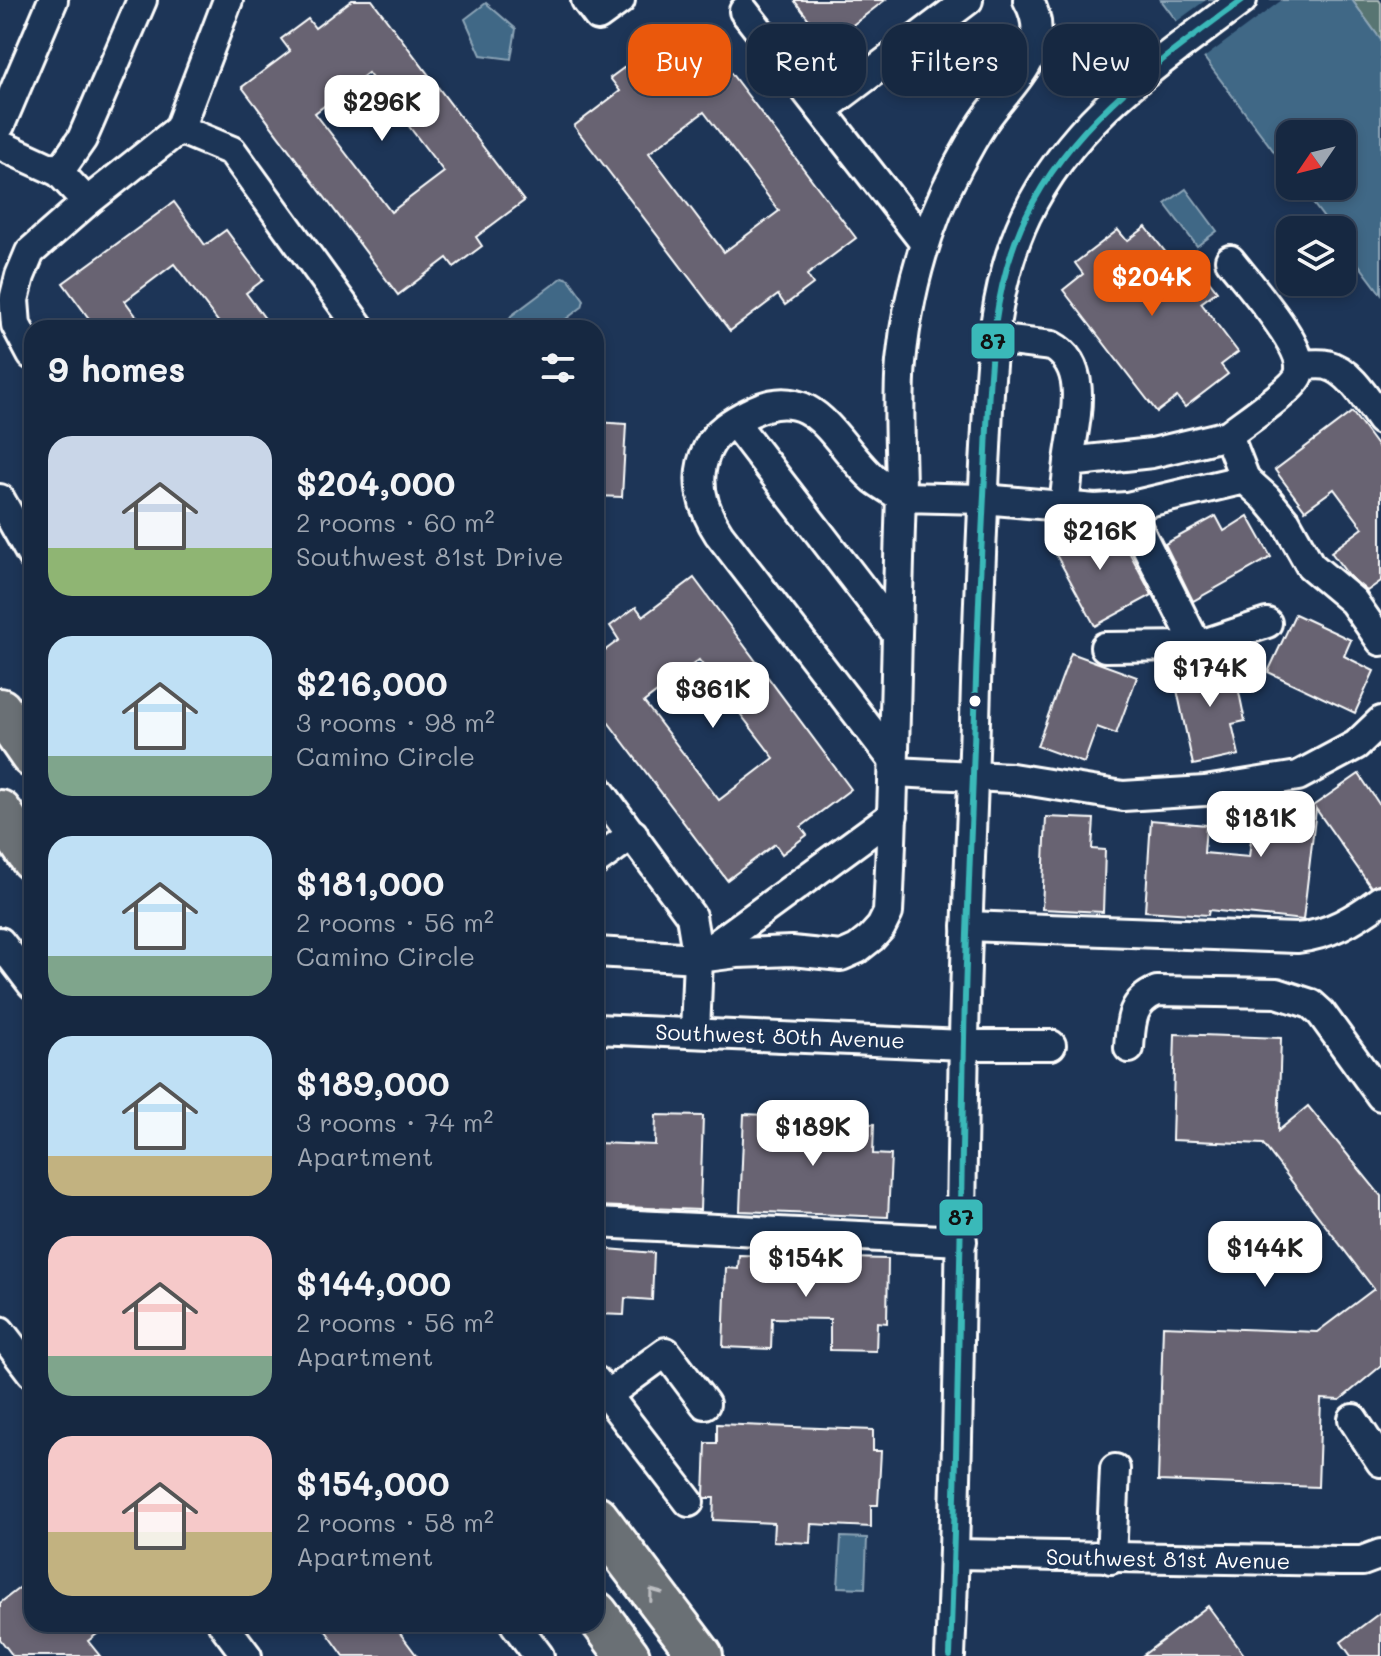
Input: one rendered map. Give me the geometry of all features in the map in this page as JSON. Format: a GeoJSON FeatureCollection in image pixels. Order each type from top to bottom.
{"type":"FeatureCollection","features":[{"type":"Feature","properties":{"kind":"highway"},"geometry":{"type":"LineString","coordinates":[[0,710],[24,744]]}},
{"type":"Feature","properties":{"kind":"highway"},"geometry":{"type":"LineString","coordinates":[[0,812],[24,847]]}},
{"type":"Feature","properties":{"kind":"highway"},"geometry":{"type":"LineString","coordinates":[[604,1528],[701,1656]]}},
{"type":"Feature","properties":{"kind":"highway"},"geometry":{"type":"LineString","coordinates":[[604,1624],[628,1656]]}},
{"type":"Feature","properties":{"kind":"street"},"geometry":{"type":"LineString","coordinates":[[0,125],[53,0]]}},
{"type":"Feature","properties":{"kind":"street"},"geometry":{"type":"LineString","coordinates":[[59,172],[82,139],[142,0]]}},
{"type":"Feature","properties":{"kind":"street"},"geometry":{"type":"LineString","coordinates":[[24,340],[16,325],[14,300],[30,252],[179,129],[228,0]]}},
{"type":"Feature","properties":{"kind":"street"},"geometry":{"type":"LineString","coordinates":[[586,0],[598,16],[620,0]]}},
{"type":"Feature","properties":{"kind":"street"},"geometry":{"type":"LineString","coordinates":[[822,110],[968,0]]}},
{"type":"Feature","properties":{"kind":"street"},"geometry":{"type":"LineString","coordinates":[[604,952],[698,958],[792,951],[841,956],[857,949],[881,927],[888,913],[901,497],[901,363],[924,242],[937,209],[985,119],[1029,62],[1035,48],[1037,20],[1028,0]]}},
{"type":"Feature","properties":{"kind":"street"},"geometry":{"type":"LineString","coordinates":[[950,1656],[977,606],[993,339],[1001,290],[1012,251],[1045,182],[1071,143],[1101,110],[1242,0]]}},
{"type":"Feature","properties":{"kind":"street"},"geometry":{"type":"LineString","coordinates":[[744,11],[924,242]]}},
{"type":"Feature","properties":{"kind":"street"},"geometry":{"type":"LineString","coordinates":[[179,129],[232,151],[354,320]]}},
{"type":"Feature","properties":{"kind":"street"},"geometry":{"type":"LineString","coordinates":[[0,145],[59,172],[87,202]]}},
{"type":"Feature","properties":{"kind":"street"},"geometry":{"type":"LineString","coordinates":[[1069,462],[1152,453],[1228,435],[1293,384],[1299,375],[1300,365],[1294,346],[1230,260]]}},
{"type":"Feature","properties":{"kind":"street"},"geometry":{"type":"LineString","coordinates":[[993,339],[1052,346],[1060,350],[1076,373],[1077,396],[1064,507]]}},
{"type":"Feature","properties":{"kind":"street"},"geometry":{"type":"LineString","coordinates":[[1300,365],[1326,364],[1336,369],[1354,384],[1381,420]]}},
{"type":"Feature","properties":{"kind":"street"},"geometry":{"type":"LineString","coordinates":[[1245,479],[1127,507],[1064,507],[983,499],[901,497],[875,480],[830,427],[805,408],[789,403],[762,406],[718,434],[704,455],[700,475],[708,517],[894,766],[1123,796],[1205,791],[1298,776],[1356,745],[1381,721]]}},
{"type":"Feature","properties":{"kind":"street"},"geometry":{"type":"LineString","coordinates":[[734,422],[896,633]]}},
{"type":"Feature","properties":{"kind":"street"},"geometry":{"type":"LineString","coordinates":[[1228,435],[1245,479],[1286,522],[1310,565],[1353,601],[1381,641]]}},
{"type":"Feature","properties":{"kind":"street"},"geometry":{"type":"LineString","coordinates":[[0,499],[24,542]]}},
{"type":"Feature","properties":{"kind":"street"},"geometry":{"type":"LineString","coordinates":[[1127,507],[1197,646]]}},
{"type":"Feature","properties":{"kind":"street"},"geometry":{"type":"LineString","coordinates":[[1105,647],[1197,646],[1267,623]]}},
{"type":"Feature","properties":{"kind":"street"},"geometry":{"type":"LineString","coordinates":[[604,796],[691,916],[698,958],[695,1033]]}},
{"type":"Feature","properties":{"kind":"street"},"geometry":{"type":"LineString","coordinates":[[698,958],[893,815]]}},
{"type":"Feature","properties":{"kind":"street"},"geometry":{"type":"LineString","coordinates":[[604,855],[633,834]]}},
{"type":"Feature","properties":{"kind":"street"},"geometry":{"type":"LineString","coordinates":[[967,926],[1297,938],[1329,931],[1381,900]]}},
{"type":"Feature","properties":{"kind":"street"},"geometry":{"type":"LineString","coordinates":[[0,942],[24,974]]}},
{"type":"Feature","properties":{"kind":"street"},"geometry":{"type":"LineString","coordinates":[[1129,1048],[1135,1007],[1148,994],[1157,991],[1277,993],[1304,1001],[1321,1013],[1381,1096]]}},
{"type":"Feature","properties":{"kind":"street","name":"Southwest 80th Avenue"},"geometry":{"type":"LineString","coordinates":[[604,1029],[964,1045],[1051,1045]]}},
{"type":"Feature","properties":{"kind":"street"},"geometry":{"type":"LineString","coordinates":[[604,1223],[962,1241]]}},
{"type":"Feature","properties":{"kind":"street"},"geometry":{"type":"LineString","coordinates":[[0,1331],[24,1362]]}},
{"type":"Feature","properties":{"kind":"street"},"geometry":{"type":"LineString","coordinates":[[604,1386],[666,1352],[705,1404]]}},
{"type":"Feature","properties":{"kind":"street"},"geometry":{"type":"LineString","coordinates":[[604,1392],[689,1502]]}},
{"type":"Feature","properties":{"kind":"street"},"geometry":{"type":"LineString","coordinates":[[1353,1419],[1381,1462]]}},
{"type":"Feature","properties":{"kind":"street"},"geometry":{"type":"LineString","coordinates":[[1111,1559],[1115,1469]]}},
{"type":"Feature","properties":{"kind":"street","name":"Southwest 81st Avenue"},"geometry":{"type":"LineString","coordinates":[[954,1554],[1352,1561],[1381,1554]]}},
{"type":"Feature","properties":{"kind":"street"},"geometry":{"type":"LineString","coordinates":[[229,1632],[247,1656]]}},
{"type":"Feature","properties":{"kind":"street"},"geometry":{"type":"LineString","coordinates":[[521,1632],[539,1656]]}},
{"type":"Feature","properties":{"kind":"green space"},"geometry":{"type":"Polygon","coordinates":[[[1352,0],[1379,0],[1381,40],[1352,0]]]}},
{"type":"Feature","properties":{"kind":"water"},"geometry":{"type":"Polygon","coordinates":[[[1161,0],[1352,0],[1381,40],[1381,294],[1356,261],[1356,216],[1322,216],[1310,200],[1356,200],[1356,120],[1276,120],[1276,154],[1161,0]]]}},
{"type":"Feature","properties":{"kind":"water"},"geometry":{"type":"Polygon","coordinates":[[[486,3],[516,29],[511,59],[481,55],[465,19],[486,3]]]}},
{"type":"Feature","properties":{"kind":"water"},"geometry":{"type":"Polygon","coordinates":[[[1186,189],[1217,231],[1197,246],[1165,204],[1186,189]]]}},
{"type":"Feature","properties":{"kind":"water"},"geometry":{"type":"Polygon","coordinates":[[[563,277],[569,279],[584,300],[582,307],[565,320],[509,320],[563,277]]]}},
{"type":"Feature","properties":{"kind":"water"},"geometry":{"type":"Polygon","coordinates":[[[841,1537],[867,1538],[865,1588],[838,1587],[841,1537]]]}},
{"type":"Feature","properties":{"kind":"pier"},"geometry":{"type":"Polygon","coordinates":[[[1206,0],[1282,0],[1201,60],[1173,24],[1206,0]]]}},
{"type":"Feature","properties":{"kind":"building"},"geometry":{"type":"Polygon","coordinates":[[[352,0],[372,0],[524,201],[476,237],[482,246],[454,267],[447,258],[398,295],[242,87],[290,51],[281,39],[308,19],[315,28],[352,0]],[[368,73],[315,113],[391,212],[444,172],[368,73]]]}},
{"type":"Feature","properties":{"kind":"building"},"geometry":{"type":"Polygon","coordinates":[[[794,0],[885,0],[854,24],[813,24],[794,0]]]}},
{"type":"Feature","properties":{"kind":"building"},"geometry":{"type":"Polygon","coordinates":[[[628,65],[628,96],[731,96],[731,73],[856,238],[807,275],[813,284],[785,305],[778,295],[730,331],[574,126],[620,91],[610,78],[628,65]],[[704,112],[649,153],[724,252],[779,211],[704,112]]]}},
{"type":"Feature","properties":{"kind":"building"},"geometry":{"type":"Polygon","coordinates":[[[174,202],[205,245],[226,230],[263,280],[246,293],[266,320],[217,320],[174,264],[125,301],[139,320],[90,320],[63,283],[174,202]]]}},
{"type":"Feature","properties":{"kind":"building"},"geometry":{"type":"Polygon","coordinates":[[[1146,227],[1184,276],[1197,265],[1217,291],[1201,303],[1238,352],[1221,365],[1228,374],[1185,407],[1177,397],[1157,412],[1063,290],[1083,274],[1075,263],[1118,230],[1127,241],[1146,227]]]}},
{"type":"Feature","properties":{"kind":"building"},"geometry":{"type":"Polygon","coordinates":[[[1352,412],[1381,451],[1381,581],[1367,591],[1349,576],[1331,552],[1363,528],[1334,489],[1305,510],[1275,470],[1352,412]]]}},
{"type":"Feature","properties":{"kind":"building"},"geometry":{"type":"Polygon","coordinates":[[[604,423],[626,424],[622,497],[604,496],[604,423]]]}},
{"type":"Feature","properties":{"kind":"building"},"geometry":{"type":"Polygon","coordinates":[[[1216,516],[1224,531],[1248,516],[1271,557],[1193,601],[1165,544],[1216,516]]]}},
{"type":"Feature","properties":{"kind":"building"},"geometry":{"type":"Polygon","coordinates":[[[1077,524],[1093,526],[1104,548],[1122,538],[1152,595],[1095,626],[1048,540],[1077,524]]]}},
{"type":"Feature","properties":{"kind":"building"},"geometry":{"type":"Polygon","coordinates":[[[694,578],[851,789],[801,827],[807,835],[782,854],[775,844],[727,880],[604,717],[604,651],[619,640],[610,626],[636,607],[643,616],[694,578]],[[699,660],[644,702],[719,800],[774,758],[699,660]]]}},
{"type":"Feature","properties":{"kind":"building"},"geometry":{"type":"Polygon","coordinates":[[[1295,614],[1351,640],[1344,656],[1374,671],[1355,713],[1268,672],[1295,614]]]}},
{"type":"Feature","properties":{"kind":"building"},"geometry":{"type":"Polygon","coordinates":[[[1071,653],[1137,677],[1116,734],[1097,727],[1084,763],[1037,746],[1071,653]]]}},
{"type":"Feature","properties":{"kind":"building"},"geometry":{"type":"Polygon","coordinates":[[[1232,658],[1245,721],[1232,724],[1239,755],[1193,765],[1173,671],[1232,658]]]}},
{"type":"Feature","properties":{"kind":"building"},"geometry":{"type":"Polygon","coordinates":[[[1359,774],[1381,807],[1381,883],[1371,887],[1316,809],[1303,920],[1209,910],[1208,915],[1145,911],[1151,820],[1206,825],[1204,853],[1249,857],[1254,814],[1294,819],[1359,774]]]}},
{"type":"Feature","properties":{"kind":"building"},"geometry":{"type":"Polygon","coordinates":[[[1046,817],[1094,819],[1092,849],[1105,850],[1103,912],[1042,909],[1046,817]]]}},
{"type":"Feature","properties":{"kind":"building"},"geometry":{"type":"Polygon","coordinates":[[[1175,1034],[1281,1038],[1278,1131],[1308,1106],[1381,1196],[1381,1366],[1340,1400],[1321,1399],[1318,1487],[1158,1481],[1163,1326],[1317,1332],[1374,1289],[1263,1144],[1172,1140],[1175,1034]]]}},
{"type":"Feature","properties":{"kind":"building"},"geometry":{"type":"Polygon","coordinates":[[[744,1114],[874,1124],[873,1154],[891,1155],[888,1217],[740,1211],[744,1114]]]}},
{"type":"Feature","properties":{"kind":"building"},"geometry":{"type":"Polygon","coordinates":[[[656,1115],[703,1116],[700,1210],[604,1206],[604,1143],[655,1145],[656,1115]]]}},
{"type":"Feature","properties":{"kind":"building"},"geometry":{"type":"Polygon","coordinates":[[[604,1249],[654,1253],[652,1300],[625,1298],[624,1315],[604,1314],[604,1249]]]}},
{"type":"Feature","properties":{"kind":"building"},"geometry":{"type":"Polygon","coordinates":[[[739,1255],[888,1259],[887,1323],[877,1322],[876,1351],[830,1350],[830,1319],[772,1318],[771,1349],[723,1347],[726,1268],[738,1269],[739,1255]]]}},
{"type":"Feature","properties":{"kind":"building"},"geometry":{"type":"Polygon","coordinates":[[[717,1424],[873,1430],[873,1451],[881,1451],[878,1505],[871,1505],[871,1527],[811,1524],[810,1543],[773,1541],[774,1523],[713,1520],[714,1498],[705,1498],[704,1495],[706,1443],[717,1443],[717,1424]]]}},
{"type":"Feature","properties":{"kind":"building"},"geometry":{"type":"Polygon","coordinates":[[[24,1584],[24,1632],[100,1632],[88,1641],[100,1656],[13,1656],[0,1639],[0,1603],[24,1584]]]}},
{"type":"Feature","properties":{"kind":"building"},"geometry":{"type":"Polygon","coordinates":[[[1208,1606],[1245,1656],[1142,1656],[1208,1606]]]}},
{"type":"Feature","properties":{"kind":"building"},"geometry":{"type":"Polygon","coordinates":[[[1381,1612],[1381,1656],[1351,1656],[1341,1642],[1381,1612]]]}},
{"type":"Feature","properties":{"kind":"building"},"geometry":{"type":"Polygon","coordinates":[[[327,1632],[399,1632],[417,1656],[344,1656],[327,1632]]]}},
{"type":"Feature","properties":{"kind":"transit line","name":"87"},"geometry":{"type":"LineString","coordinates":[[950,1656],[964,1039],[978,624],[988,409],[997,310],[1013,246],[1026,216],[1045,182],[1068,151],[1120,95],[1242,0]]}}]}
